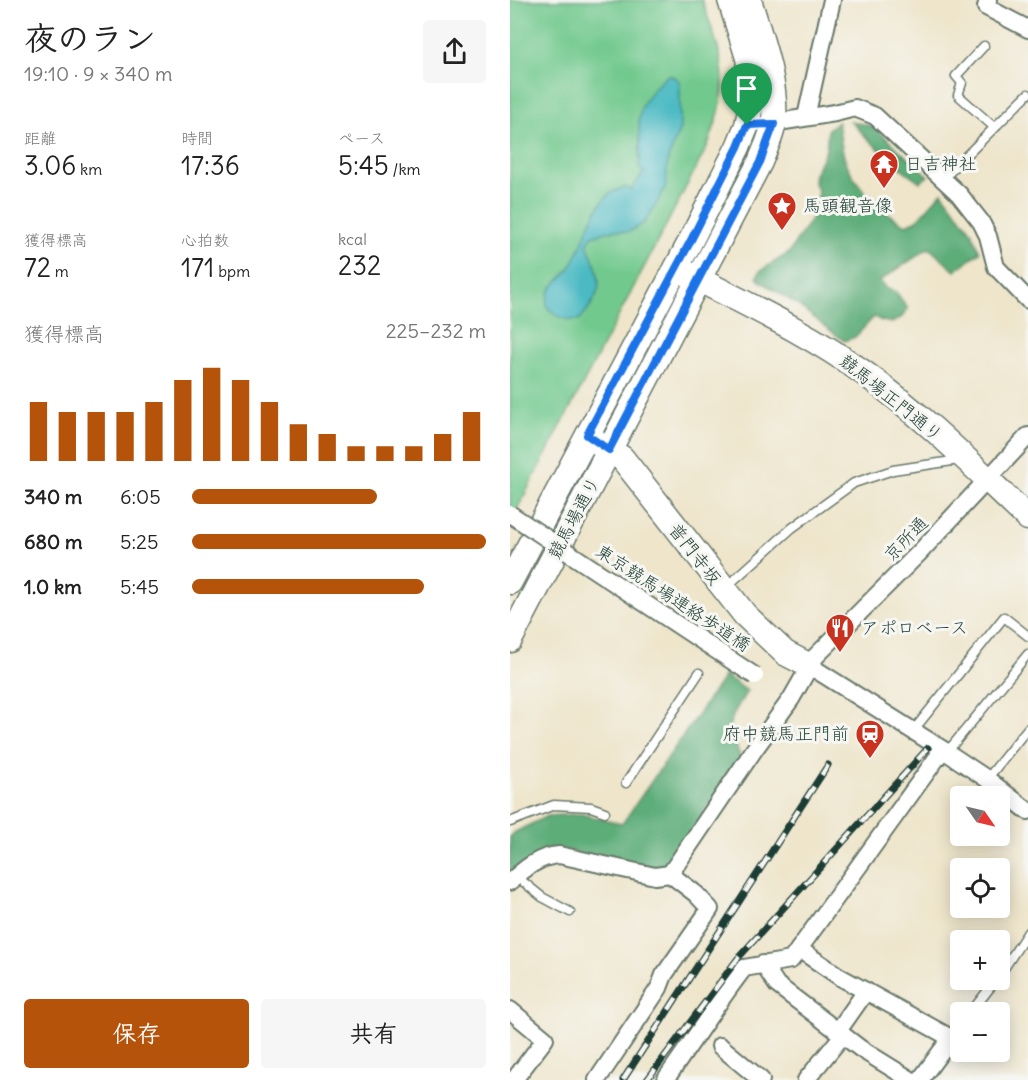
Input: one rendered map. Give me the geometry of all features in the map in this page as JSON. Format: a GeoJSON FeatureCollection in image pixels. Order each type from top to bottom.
{"type":"FeatureCollection","features":[{"type":"Feature","properties":{"kind":"street","name":"競馬場通り"},"geometry":{"type":"LineString","coordinates":[[510,582],[733,157],[747,125],[752,100],[748,58],[730,0]]}},
{"type":"Feature","properties":{"kind":"street","name":"競馬場通り"},"geometry":{"type":"LineString","coordinates":[[510,640],[760,162],[774,124],[770,74],[749,0]]}},
{"type":"Feature","properties":{"kind":"street"},"geometry":{"type":"LineString","coordinates":[[806,117],[832,0]]}},
{"type":"Feature","properties":{"kind":"street"},"geometry":{"type":"LineString","coordinates":[[988,0],[986,7],[1028,29]]}},
{"type":"Feature","properties":{"kind":"street"},"geometry":{"type":"LineString","coordinates":[[747,125],[774,124],[861,109],[875,116],[943,179],[981,222],[988,236],[996,267],[1028,300]]}},
{"type":"Feature","properties":{"kind":"street","name":"競馬場正門通り"},"geometry":{"type":"LineString","coordinates":[[675,267],[837,354],[878,383],[966,459],[1028,518]]}},
{"type":"Feature","properties":{"kind":"street","name":"普門寺坂"},"geometry":{"type":"LineString","coordinates":[[587,435],[622,458],[723,590],[768,639],[785,653],[810,666]]}},
{"type":"Feature","properties":{"kind":"street","name":"京所通"},"geometry":{"type":"LineString","coordinates":[[670,874],[791,699],[815,657],[882,592],[1028,436]]}},
{"type":"Feature","properties":{"kind":"street","name":"東京競馬場連絡歩道橋"},"geometry":{"type":"LineString","coordinates":[[510,514],[755,676]]}},
{"type":"Feature","properties":{"kind":"street"},"geometry":{"type":"LineString","coordinates":[[810,666],[945,751],[987,779],[1028,811]]}},
{"type":"Feature","properties":{"kind":"street"},"geometry":{"type":"LineString","coordinates":[[665,1080],[744,968],[791,960],[939,755],[945,751]]}},
{"type":"Feature","properties":{"kind":"street"},"geometry":{"type":"LineString","coordinates":[[513,879],[533,863],[547,856],[559,855],[655,876],[670,874],[696,894],[710,909],[664,975],[659,988],[597,1080]]}},
{"type":"Feature","properties":{"kind":"street"},"geometry":{"type":"LineString","coordinates":[[799,949],[840,977],[866,991],[950,1030]]}},
{"type":"Feature","properties":{"kind":"street"},"geometry":{"type":"LineString","coordinates":[[763,964],[777,985],[861,1049],[911,1080]]}},
{"type":"Feature","properties":{"kind":"street"},"geometry":{"type":"LineString","coordinates":[[806,1080],[840,1033],[866,991]]}},
{"type":"Feature","properties":{"kind":"street"},"geometry":{"type":"LineString","coordinates":[[510,1010],[545,1039],[514,1080]]}},
{"type":"Feature","properties":{"kind":"street"},"geometry":{"type":"LineString","coordinates":[[920,1080],[950,1039]]}},
{"type":"Feature","properties":{"kind":"street"},"geometry":{"type":"LineString","coordinates":[[720,1046],[761,1080]]}},
{"type":"Feature","properties":{"kind":"lane"},"geometry":{"type":"LineString","coordinates":[[984,46],[956,76],[962,83],[958,95],[996,128]]}},
{"type":"Feature","properties":{"kind":"lane"},"geometry":{"type":"LineString","coordinates":[[943,179],[1028,94]]}},
{"type":"Feature","properties":{"kind":"lane"},"geometry":{"type":"LineString","coordinates":[[723,590],[792,528],[854,483],[892,470],[966,459]]}},
{"type":"Feature","properties":{"kind":"lane"},"geometry":{"type":"LineString","coordinates":[[913,731],[1004,617],[1028,636]]}},
{"type":"Feature","properties":{"kind":"lane"},"geometry":{"type":"LineString","coordinates":[[945,751],[1028,654]]}},
{"type":"Feature","properties":{"kind":"lane"},"geometry":{"type":"LineString","coordinates":[[626,783],[699,673]]}},
{"type":"Feature","properties":{"kind":"lane"},"geometry":{"type":"LineString","coordinates":[[987,779],[1028,729]]}},
{"type":"Feature","properties":{"kind":"lane"},"geometry":{"type":"LineString","coordinates":[[510,822],[554,805],[591,807],[605,812]]}},
{"type":"Feature","properties":{"kind":"lane"},"geometry":{"type":"LineString","coordinates":[[513,879],[570,912]]}},
{"type":"Feature","properties":{"kind":"lane"},"geometry":{"type":"LineString","coordinates":[[1010,959],[1028,932]]}},
{"type":"Feature","properties":{"kind":"lane"},"geometry":{"type":"LineString","coordinates":[[979,1002],[988,990]]}},
{"type":"Feature","properties":{"kind":"green space"},"geometry":{"type":"Polygon","coordinates":[[[510,0],[702,0],[717,43],[722,66],[723,88],[717,118],[707,147],[510,523],[510,0]]]}},
{"type":"Feature","properties":{"kind":"green space"},"geometry":{"type":"Polygon","coordinates":[[[838,122],[849,170],[878,206],[906,225],[916,221],[942,192],[971,231],[980,252],[955,271],[929,248],[880,281],[886,288],[897,293],[908,309],[902,317],[892,323],[874,317],[855,337],[844,341],[757,277],[760,271],[789,253],[811,219],[818,190],[814,183],[815,173],[826,150],[828,129],[838,122]]]}},
{"type":"Feature","properties":{"kind":"green space"},"geometry":{"type":"Polygon","coordinates":[[[851,122],[873,126],[928,176],[920,182],[884,154],[851,122]]]}},
{"type":"Feature","properties":{"kind":"green space"},"geometry":{"type":"Polygon","coordinates":[[[725,675],[747,691],[729,726],[741,759],[666,869],[656,871],[561,849],[510,875],[510,837],[515,832],[547,816],[581,814],[622,824],[725,675]]]}},
{"type":"Feature","properties":{"kind":"water"},"geometry":{"type":"Polygon","coordinates":[[[668,75],[676,78],[680,83],[680,128],[668,159],[666,185],[644,223],[629,232],[614,230],[592,236],[587,245],[598,276],[597,292],[579,320],[562,318],[547,307],[548,294],[569,269],[601,203],[614,191],[625,187],[631,190],[644,172],[639,168],[641,108],[655,88],[668,75]]]}},
{"type":"Feature","properties":{"kind":"railway"},"geometry":{"type":"LineString","coordinates":[[647,1080],[739,957],[928,748]]}},
{"type":"Feature","properties":{"kind":"railway"},"geometry":{"type":"LineString","coordinates":[[623,1080],[828,765]]}},
{"type":"Feature","properties":{"kind":"place","name":"日吉神社"},"geometry":{"type":"Point","coordinates":[884,190]}},
{"type":"Feature","properties":{"kind":"place","name":"馬頭観音像"},"geometry":{"type":"Point","coordinates":[782,232]}},
{"type":"Feature","properties":{"kind":"place","name":"アポロベース"},"geometry":{"type":"Point","coordinates":[840,654]}},
{"type":"Feature","properties":{"kind":"place","name":"府中競馬正門前"},"geometry":{"type":"Point","coordinates":[870,760]}},
{"type":"Feature","properties":{"kind":"route"},"geometry":{"type":"LineString","coordinates":[[774,124],[760,162],[609,450],[587,435],[689,244],[747,125],[774,124]]}}]}
